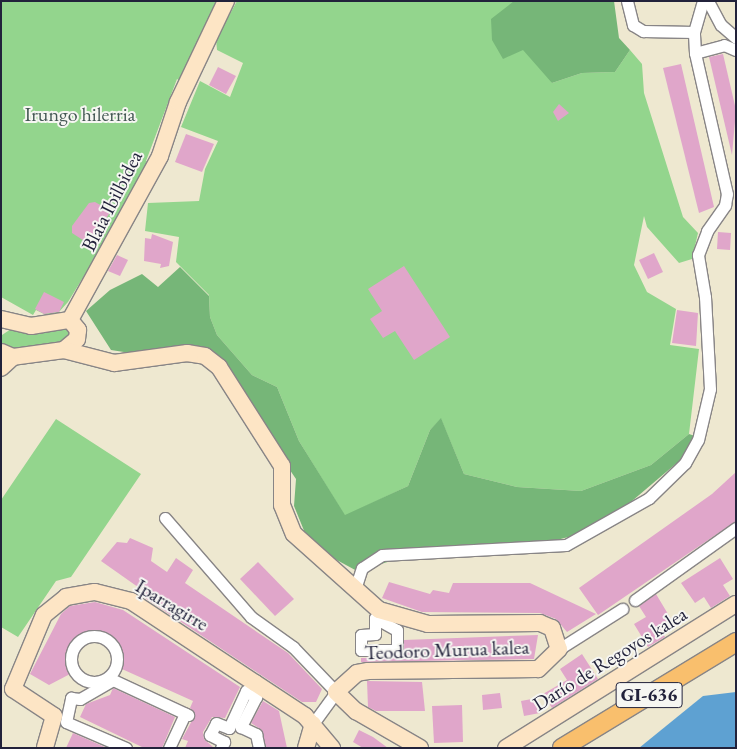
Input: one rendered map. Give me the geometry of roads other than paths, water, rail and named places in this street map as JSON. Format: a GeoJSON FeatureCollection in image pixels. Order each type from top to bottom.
{"type":"FeatureCollection","features":[{"type":"Feature","properties":{"kind":"main road","name":"GI-636"},"geometry":{"type":"LineString","coordinates":[[562,748],[736,642]]}},
{"type":"Feature","properties":{"kind":"street","name":"Blaia Ibilbidea"},"geometry":{"type":"LineString","coordinates":[[64,350],[72,346],[75,320],[160,156],[178,102],[226,1]]}},
{"type":"Feature","properties":{"kind":"street"},"geometry":{"type":"LineString","coordinates":[[627,1],[633,24],[643,31],[694,32]]}},
{"type":"Feature","properties":{"kind":"street"},"geometry":{"type":"LineString","coordinates":[[355,589],[362,568],[382,555],[566,545],[649,498],[685,463],[698,440],[710,389],[705,297],[698,255],[707,231],[726,205],[727,194],[694,53],[694,32],[703,1]]}},
{"type":"Feature","properties":{"kind":"street"},"geometry":{"type":"LineString","coordinates":[[708,1],[722,26],[736,38]]}},
{"type":"Feature","properties":{"kind":"street"},"geometry":{"type":"LineString","coordinates":[[694,53],[724,45],[736,50]]}},
{"type":"Feature","properties":{"kind":"street"},"geometry":{"type":"LineString","coordinates":[[3,323],[31,326],[75,320],[96,360]]}},
{"type":"Feature","properties":{"kind":"street"},"geometry":{"type":"LineString","coordinates":[[5,359],[64,350]]}},
{"type":"Feature","properties":{"kind":"street","name":"Teodoro Murua kalea"},"geometry":{"type":"LineString","coordinates":[[64,350],[96,360],[128,363],[187,353],[205,356],[219,367],[282,466],[282,504],[294,534],[379,610],[428,624],[540,623],[552,628],[559,649],[538,668],[368,671],[357,673],[336,692]]}},
{"type":"Feature","properties":{"kind":"street"},"geometry":{"type":"LineString","coordinates":[[165,518],[251,617],[293,647],[356,711],[420,748]]}},
{"type":"Feature","properties":{"kind":"street"},"geometry":{"type":"LineString","coordinates":[[635,600],[736,528]]}},
{"type":"Feature","properties":{"kind":"street","name":"Iparragirre"},"geometry":{"type":"LineString","coordinates":[[7,691],[44,616],[66,597],[96,592],[131,601],[313,724],[332,748]]}},
{"type":"Feature","properties":{"kind":"street","name":"Darío de Regoyos kalea"},"geometry":{"type":"LineString","coordinates":[[506,748],[736,604]]}},
{"type":"Feature","properties":{"kind":"street"},"geometry":{"type":"LineString","coordinates":[[559,649],[596,628],[622,609]]}},
{"type":"Feature","properties":{"kind":"street"},"geometry":{"type":"LineString","coordinates":[[88,635],[102,636],[110,641],[113,665],[117,668],[99,684],[87,682],[72,673],[76,671],[74,648],[88,635]]}},
{"type":"Feature","properties":{"kind":"street"},"geometry":{"type":"LineString","coordinates":[[126,748],[66,722],[71,698],[80,699],[113,680],[187,714],[169,748]]}},
{"type":"Feature","properties":{"kind":"street"},"geometry":{"type":"LineString","coordinates":[[7,691],[54,716],[45,748]]}},
{"type":"Feature","properties":{"kind":"street"},"geometry":{"type":"LineString","coordinates":[[222,748],[224,742],[210,735],[216,723],[229,728],[246,691],[256,697],[241,727],[256,734],[259,748]]}},
{"type":"Feature","properties":{"kind":"street"},"geometry":{"type":"LineString","coordinates":[[306,748],[313,724],[336,692]]}},
{"type":"Feature","properties":{"kind":"water"},"geometry":{"type":"Polygon","coordinates":[[[736,692],[736,748],[639,748],[703,696],[736,692]]]}},
{"type":"Feature","properties":{"kind":"park label","name":"Irungo hilerria"},"geometry":{"type":"Point","coordinates":[80,114]}}]}
